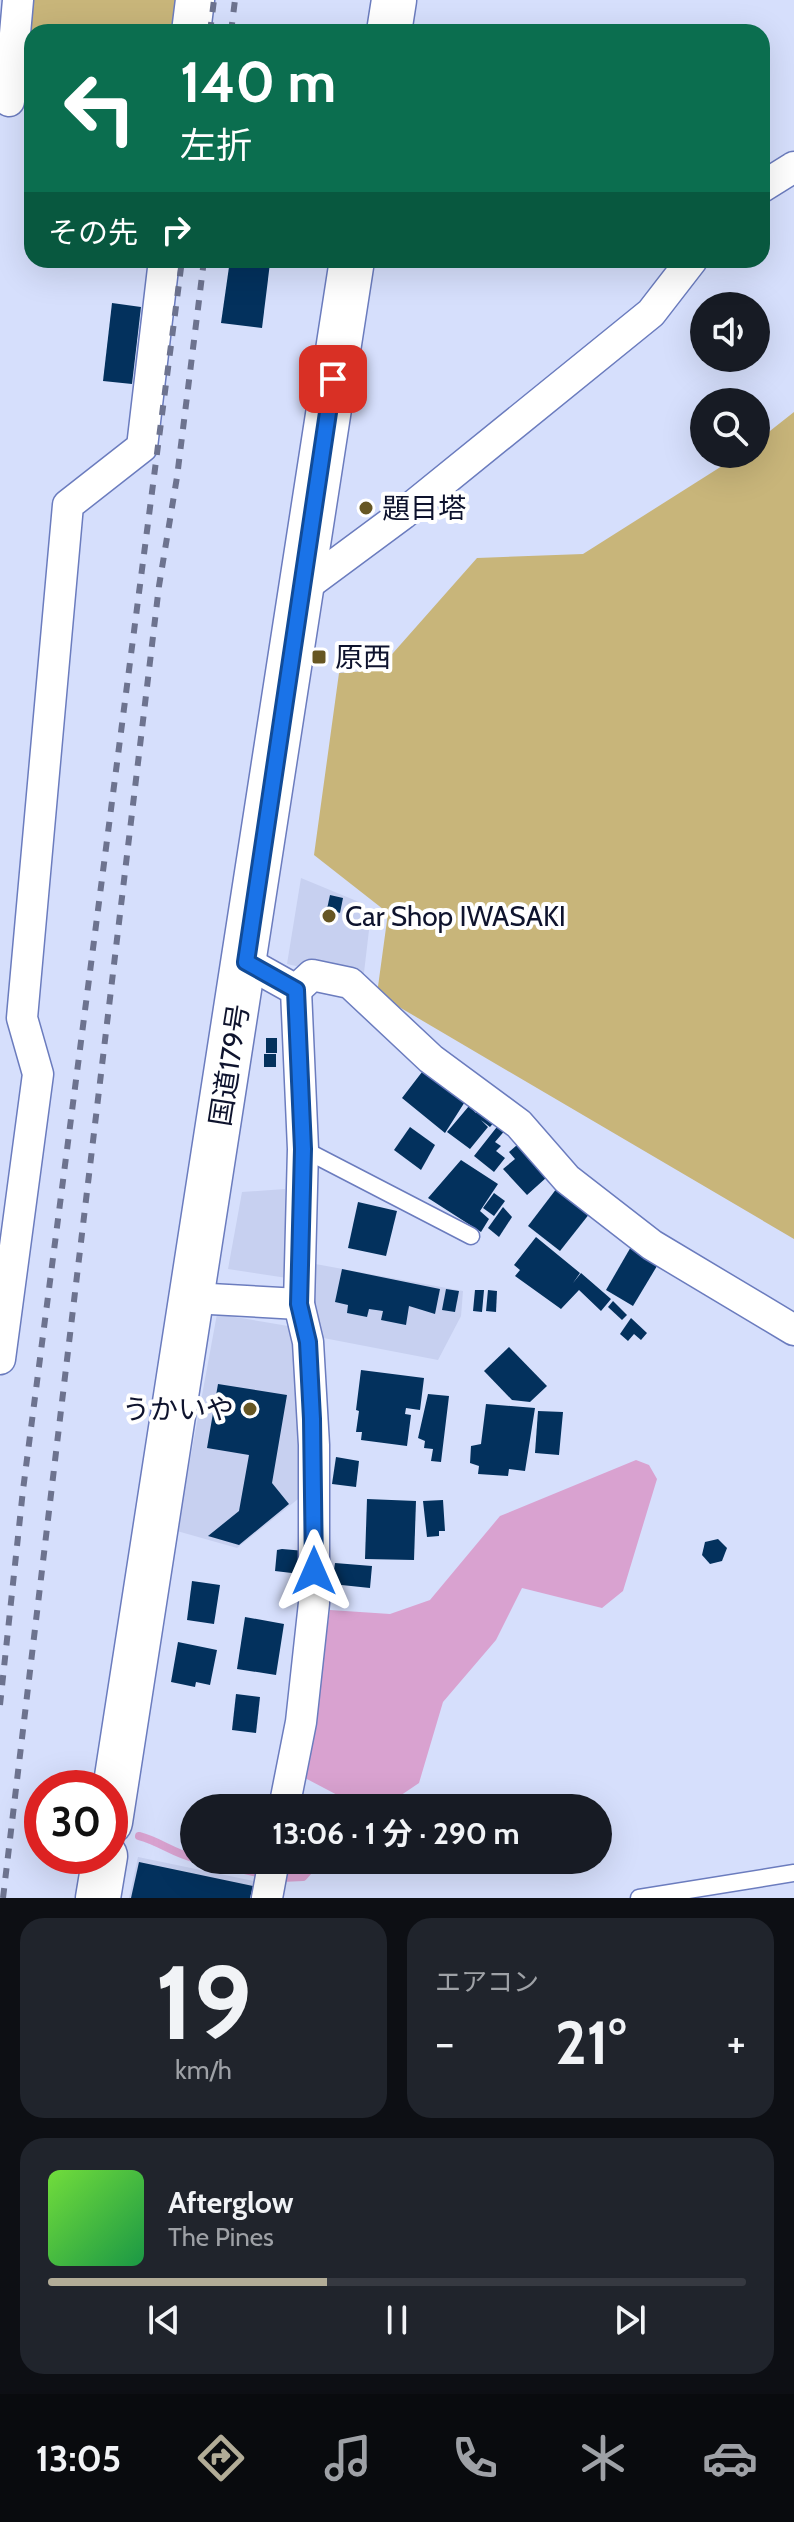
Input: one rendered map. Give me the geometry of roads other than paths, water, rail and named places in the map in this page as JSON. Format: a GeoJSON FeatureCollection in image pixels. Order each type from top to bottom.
{"type":"FeatureCollection","features":[{"type":"Feature","properties":{"kind":"highway"},"geometry":{"type":"LineString","coordinates":[[390,24],[394,0]]}},
{"type":"Feature","properties":{"kind":"highway","name":"国道179号"},"geometry":{"type":"LineString","coordinates":[[118,1770],[246,962],[299,591],[351,268]]}},
{"type":"Feature","properties":{"kind":"highway"},"geometry":{"type":"LineString","coordinates":[[98,1898],[102,1874]]}},
{"type":"Feature","properties":{"kind":"street"},"geometry":{"type":"LineString","coordinates":[[14,101],[18,0]]}},
{"type":"Feature","properties":{"kind":"street"},"geometry":{"type":"LineString","coordinates":[[192,24],[195,0]]}},
{"type":"Feature","properties":{"kind":"street"},"geometry":{"type":"LineString","coordinates":[[770,182],[794,167]]}},
{"type":"Feature","properties":{"kind":"street"},"geometry":{"type":"LineString","coordinates":[[1,1341],[38,1074],[22,1018],[68,505],[142,447],[163,268]]}},
{"type":"Feature","properties":{"kind":"street"},"geometry":{"type":"LineString","coordinates":[[299,591],[403,514],[651,313],[686,268]]}},
{"type":"Feature","properties":{"kind":"street"},"geometry":{"type":"LineString","coordinates":[[246,962],[296,990]]}},
{"type":"Feature","properties":{"kind":"street"},"geometry":{"type":"LineString","coordinates":[[287,1794],[301,1722],[314,1603],[314,1445],[308,1342],[299,1304],[303,1149],[296,990],[312,975],[350,983],[431,1059],[519,1124],[567,1179],[652,1245],[794,1330]]}},
{"type":"Feature","properties":{"kind":"street"},"geometry":{"type":"LineString","coordinates":[[192,1298],[299,1304]]}},
{"type":"Feature","properties":{"kind":"street"},"geometry":{"type":"LineString","coordinates":[[267,1898],[271,1874]]}},
{"type":"Feature","properties":{"kind":"lane"},"geometry":{"type":"LineString","coordinates":[[303,1149],[471,1236]]}},
{"type":"Feature","properties":{"kind":"lane"},"geometry":{"type":"LineString","coordinates":[[639,1898],[794,1873]]}},
{"type":"Feature","properties":{"kind":"waterway"},"geometry":{"type":"LineString","coordinates":[[344,1794],[346,1789]]}},
{"type":"Feature","properties":{"kind":"waterway"},"geometry":{"type":"LineString","coordinates":[[139,1836],[180,1854]]}},
{"type":"Feature","properties":{"kind":"waterway"},"geometry":{"type":"LineString","coordinates":[[281,1878],[303,1877],[306,1874]]}},
{"type":"Feature","properties":{"kind":"railway"},"geometry":{"type":"LineString","coordinates":[[211,24],[214,0]]}},
{"type":"Feature","properties":{"kind":"railway"},"geometry":{"type":"LineString","coordinates":[[232,24],[235,0]]}},
{"type":"Feature","properties":{"kind":"railway"},"geometry":{"type":"LineString","coordinates":[[0,1705],[23,1490],[181,268]]}},
{"type":"Feature","properties":{"kind":"railway"},"geometry":{"type":"LineString","coordinates":[[3,1898],[159,586],[177,477],[203,268]]}},
{"type":"Feature","properties":{"kind":"place","name":"題目塔"},"geometry":{"type":"Point","coordinates":[366,508]}},
{"type":"Feature","properties":{"kind":"place","name":"原西"},"geometry":{"type":"Point","coordinates":[319,657]}},
{"type":"Feature","properties":{"kind":"place","name":"Car Shop IWASAKI"},"geometry":{"type":"Point","coordinates":[329,916]}},
{"type":"Feature","properties":{"kind":"place","name":"うかいや"},"geometry":{"type":"Point","coordinates":[250,1409]}}]}
